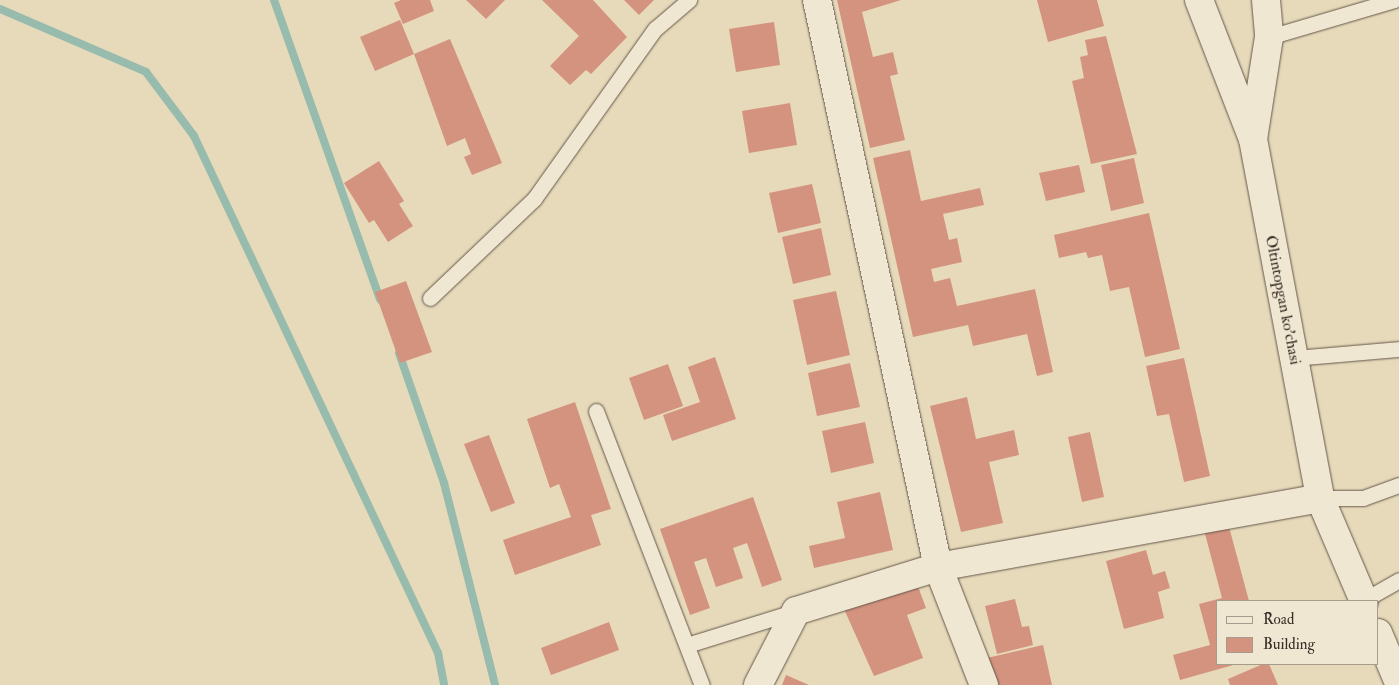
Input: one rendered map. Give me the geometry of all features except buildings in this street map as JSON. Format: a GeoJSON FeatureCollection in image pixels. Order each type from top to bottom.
{"type":"FeatureCollection","features":[{"type":"Feature","properties":{"kind":"street"},"geometry":{"type":"LineString","coordinates":[[817,0],[938,567],[984,685]]}},
{"type":"Feature","properties":{"kind":"street","name":"Oltintopgan ko'chasi"},"geometry":{"type":"LineString","coordinates":[[1199,0],[1253,139],[1320,498],[1364,600]]}},
{"type":"Feature","properties":{"kind":"street"},"geometry":{"type":"LineString","coordinates":[[1253,139],[1269,37],[1266,0]]}},
{"type":"Feature","properties":{"kind":"street"},"geometry":{"type":"LineString","coordinates":[[758,685],[796,610],[938,567],[1320,498]]}},
{"type":"Feature","properties":{"kind":"street"},"geometry":{"type":"LineString","coordinates":[[1379,635],[1399,683]]}},
{"type":"Feature","properties":{"kind":"lane"},"geometry":{"type":"LineString","coordinates":[[430,298],[534,198],[655,29],[689,0]]}},
{"type":"Feature","properties":{"kind":"lane"},"geometry":{"type":"LineString","coordinates":[[1269,37],[1395,0]]}},
{"type":"Feature","properties":{"kind":"lane"},"geometry":{"type":"LineString","coordinates":[[1294,358],[1399,348]]}},
{"type":"Feature","properties":{"kind":"lane"},"geometry":{"type":"LineString","coordinates":[[596,411],[702,685]]}},
{"type":"Feature","properties":{"kind":"lane"},"geometry":{"type":"LineString","coordinates":[[1320,498],[1363,498],[1399,485]]}},
{"type":"Feature","properties":{"kind":"lane"},"geometry":{"type":"LineString","coordinates":[[1366,600],[1399,580]]}},
{"type":"Feature","properties":{"kind":"lane"},"geometry":{"type":"LineString","coordinates":[[687,646],[796,610]]}},
{"type":"Feature","properties":{"kind":"waterway"},"geometry":{"type":"LineString","coordinates":[[274,0],[380,300]]}},
{"type":"Feature","properties":{"kind":"waterway"},"geometry":{"type":"LineString","coordinates":[[0,9],[146,72],[194,136],[438,653],[444,685]]}},
{"type":"Feature","properties":{"kind":"waterway"},"geometry":{"type":"LineString","coordinates":[[399,353],[444,483],[495,685]]}}]}
